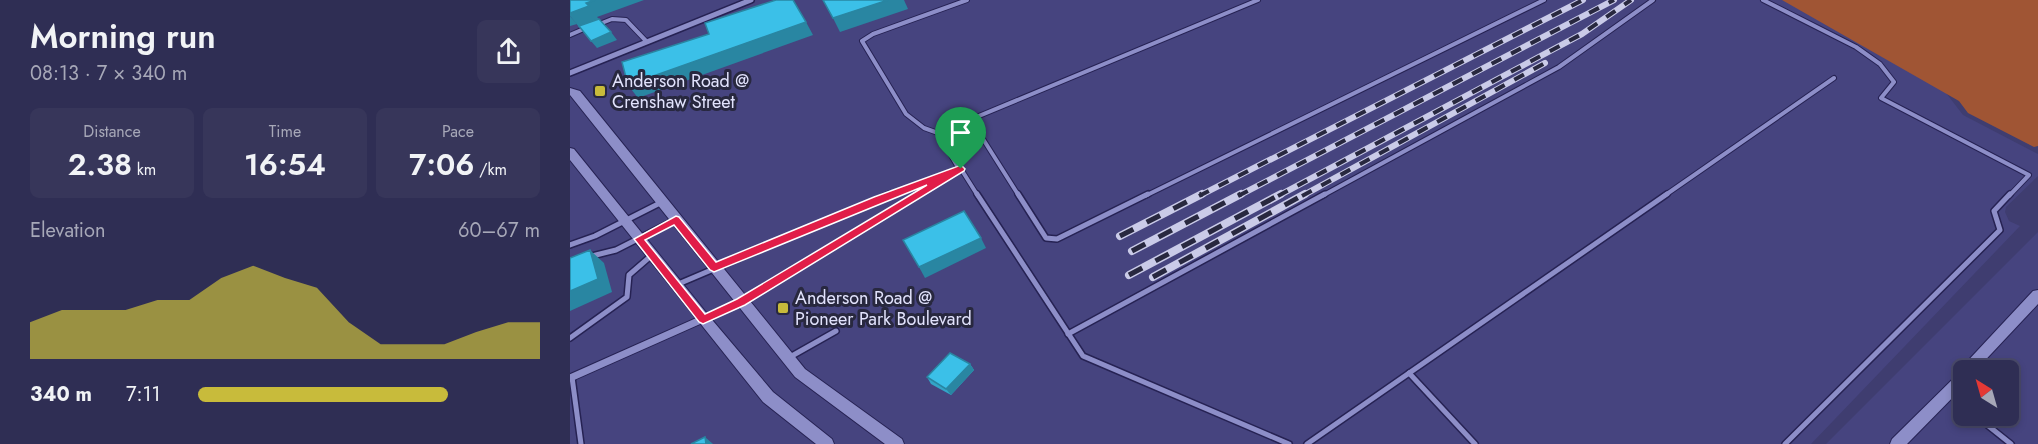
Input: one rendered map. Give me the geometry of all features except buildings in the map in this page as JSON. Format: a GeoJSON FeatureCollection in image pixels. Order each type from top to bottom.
{"type":"FeatureCollection","features":[{"type":"Feature","properties":{"kind":"main road"},"geometry":{"type":"LineString","coordinates":[[570,91],[576,93],[800,373],[895,444]]}},
{"type":"Feature","properties":{"kind":"main road"},"geometry":{"type":"LineString","coordinates":[[572,158],[768,398],[827,444]]}},
{"type":"Feature","properties":{"kind":"main road"},"geometry":{"type":"LineString","coordinates":[[1977,360],[2038,295]]}},
{"type":"Feature","properties":{"kind":"main road"},"geometry":{"type":"LineString","coordinates":[[1897,444],[1953,388]]}},
{"type":"Feature","properties":{"kind":"street"},"geometry":{"type":"LineString","coordinates":[[570,73],[751,0]]}},
{"type":"Feature","properties":{"kind":"street"},"geometry":{"type":"LineString","coordinates":[[571,378],[741,302]]}},
{"type":"Feature","properties":{"kind":"lane"},"geometry":{"type":"LineString","coordinates":[[967,0],[873,34],[862,41],[906,114],[924,128],[938,133],[1083,356],[1289,444]]}},
{"type":"Feature","properties":{"kind":"lane"},"geometry":{"type":"LineString","coordinates":[[938,133],[1258,0]]}},
{"type":"Feature","properties":{"kind":"lane"},"geometry":{"type":"LineString","coordinates":[[971,120],[1046,238],[1057,239],[1544,0]]}},
{"type":"Feature","properties":{"kind":"lane"},"geometry":{"type":"LineString","coordinates":[[1068,334],[1559,67],[1653,0]]}},
{"type":"Feature","properties":{"kind":"lane"},"geometry":{"type":"LineString","coordinates":[[1763,0],[1856,47],[1880,64],[1894,82],[1881,98],[2029,175],[1994,211],[2000,230],[1785,444]]}},
{"type":"Feature","properties":{"kind":"lane"},"geometry":{"type":"LineString","coordinates":[[570,35],[612,19],[626,20],[647,42]]}},
{"type":"Feature","properties":{"kind":"lane"},"geometry":{"type":"LineString","coordinates":[[1307,444],[1834,78]]}},
{"type":"Feature","properties":{"kind":"lane"},"geometry":{"type":"LineString","coordinates":[[676,285],[877,200],[961,169]]}},
{"type":"Feature","properties":{"kind":"lane"},"geometry":{"type":"LineString","coordinates":[[741,302],[961,169]]}},
{"type":"Feature","properties":{"kind":"lane"},"geometry":{"type":"LineString","coordinates":[[570,245],[662,202]]}},
{"type":"Feature","properties":{"kind":"lane"},"geometry":{"type":"LineString","coordinates":[[585,258],[616,250],[676,219]]}},
{"type":"Feature","properties":{"kind":"lane"},"geometry":{"type":"LineString","coordinates":[[570,338],[627,297],[629,276],[652,255]]}},
{"type":"Feature","properties":{"kind":"lane"},"geometry":{"type":"LineString","coordinates":[[788,359],[836,331]]}},
{"type":"Feature","properties":{"kind":"lane"},"geometry":{"type":"LineString","coordinates":[[1409,373],[1475,444]]}},
{"type":"Feature","properties":{"kind":"lane"},"geometry":{"type":"LineString","coordinates":[[571,378],[581,444]]}},
{"type":"Feature","properties":{"kind":"lane"},"geometry":{"type":"LineString","coordinates":[[1948,393],[1953,397]]}},
{"type":"Feature","properties":{"kind":"lane"},"geometry":{"type":"LineString","coordinates":[[1988,426],[2011,444]]}},
{"type":"Feature","properties":{"kind":"shaded area"},"geometry":{"type":"Polygon","coordinates":[[[570,0],[1796,0],[1923,63],[1963,115],[2038,154],[2038,176],[2006,207],[2005,212],[2009,221],[2020,226],[1811,444],[570,444],[570,0]]]}},
{"type":"Feature","properties":{"kind":"shaded area"},"geometry":{"type":"Polygon","coordinates":[[[1782,0],[2038,0],[2038,146],[2034,147],[1968,113],[1959,101],[1782,0]]]}},
{"type":"Feature","properties":{"kind":"shaded area"},"geometry":{"type":"Polygon","coordinates":[[[2038,232],[2038,444],[1826,444],[2038,232]]]}},
{"type":"Feature","properties":{"kind":"railway"},"geometry":{"type":"LineString","coordinates":[[1199,196],[1583,0]]}},
{"type":"Feature","properties":{"kind":"railway"},"geometry":{"type":"LineString","coordinates":[[1238,196],[1614,0]]}},
{"type":"Feature","properties":{"kind":"railway"},"geometry":{"type":"LineString","coordinates":[[1278,196],[1582,34],[1631,0]]}},
{"type":"Feature","properties":{"kind":"railway"},"geometry":{"type":"LineString","coordinates":[[1302,196],[1545,63]]}},
{"type":"Feature","properties":{"kind":"railway"},"geometry":{"type":"LineString","coordinates":[[1120,236],[1202,194]]}},
{"type":"Feature","properties":{"kind":"railway"},"geometry":{"type":"LineString","coordinates":[[1132,251],[1241,194]]}},
{"type":"Feature","properties":{"kind":"railway"},"geometry":{"type":"LineString","coordinates":[[1129,275],[1281,194]]}},
{"type":"Feature","properties":{"kind":"railway"},"geometry":{"type":"LineString","coordinates":[[1153,277],[1305,194]]}},
{"type":"Feature","properties":{"kind":"place","name":"Anderson Road @ Crenshaw Street"},"geometry":{"type":"Point","coordinates":[600,91]}},
{"type":"Feature","properties":{"kind":"place","name":"Anderson Road @ Pioneer Park Boulevard"},"geometry":{"type":"Point","coordinates":[783,308]}},
{"type":"Feature","properties":{"kind":"route"},"geometry":{"type":"LineString","coordinates":[[961,169],[741,302],[703,319],[639,239],[676,219],[714,268],[877,200],[961,169]]}}]}
